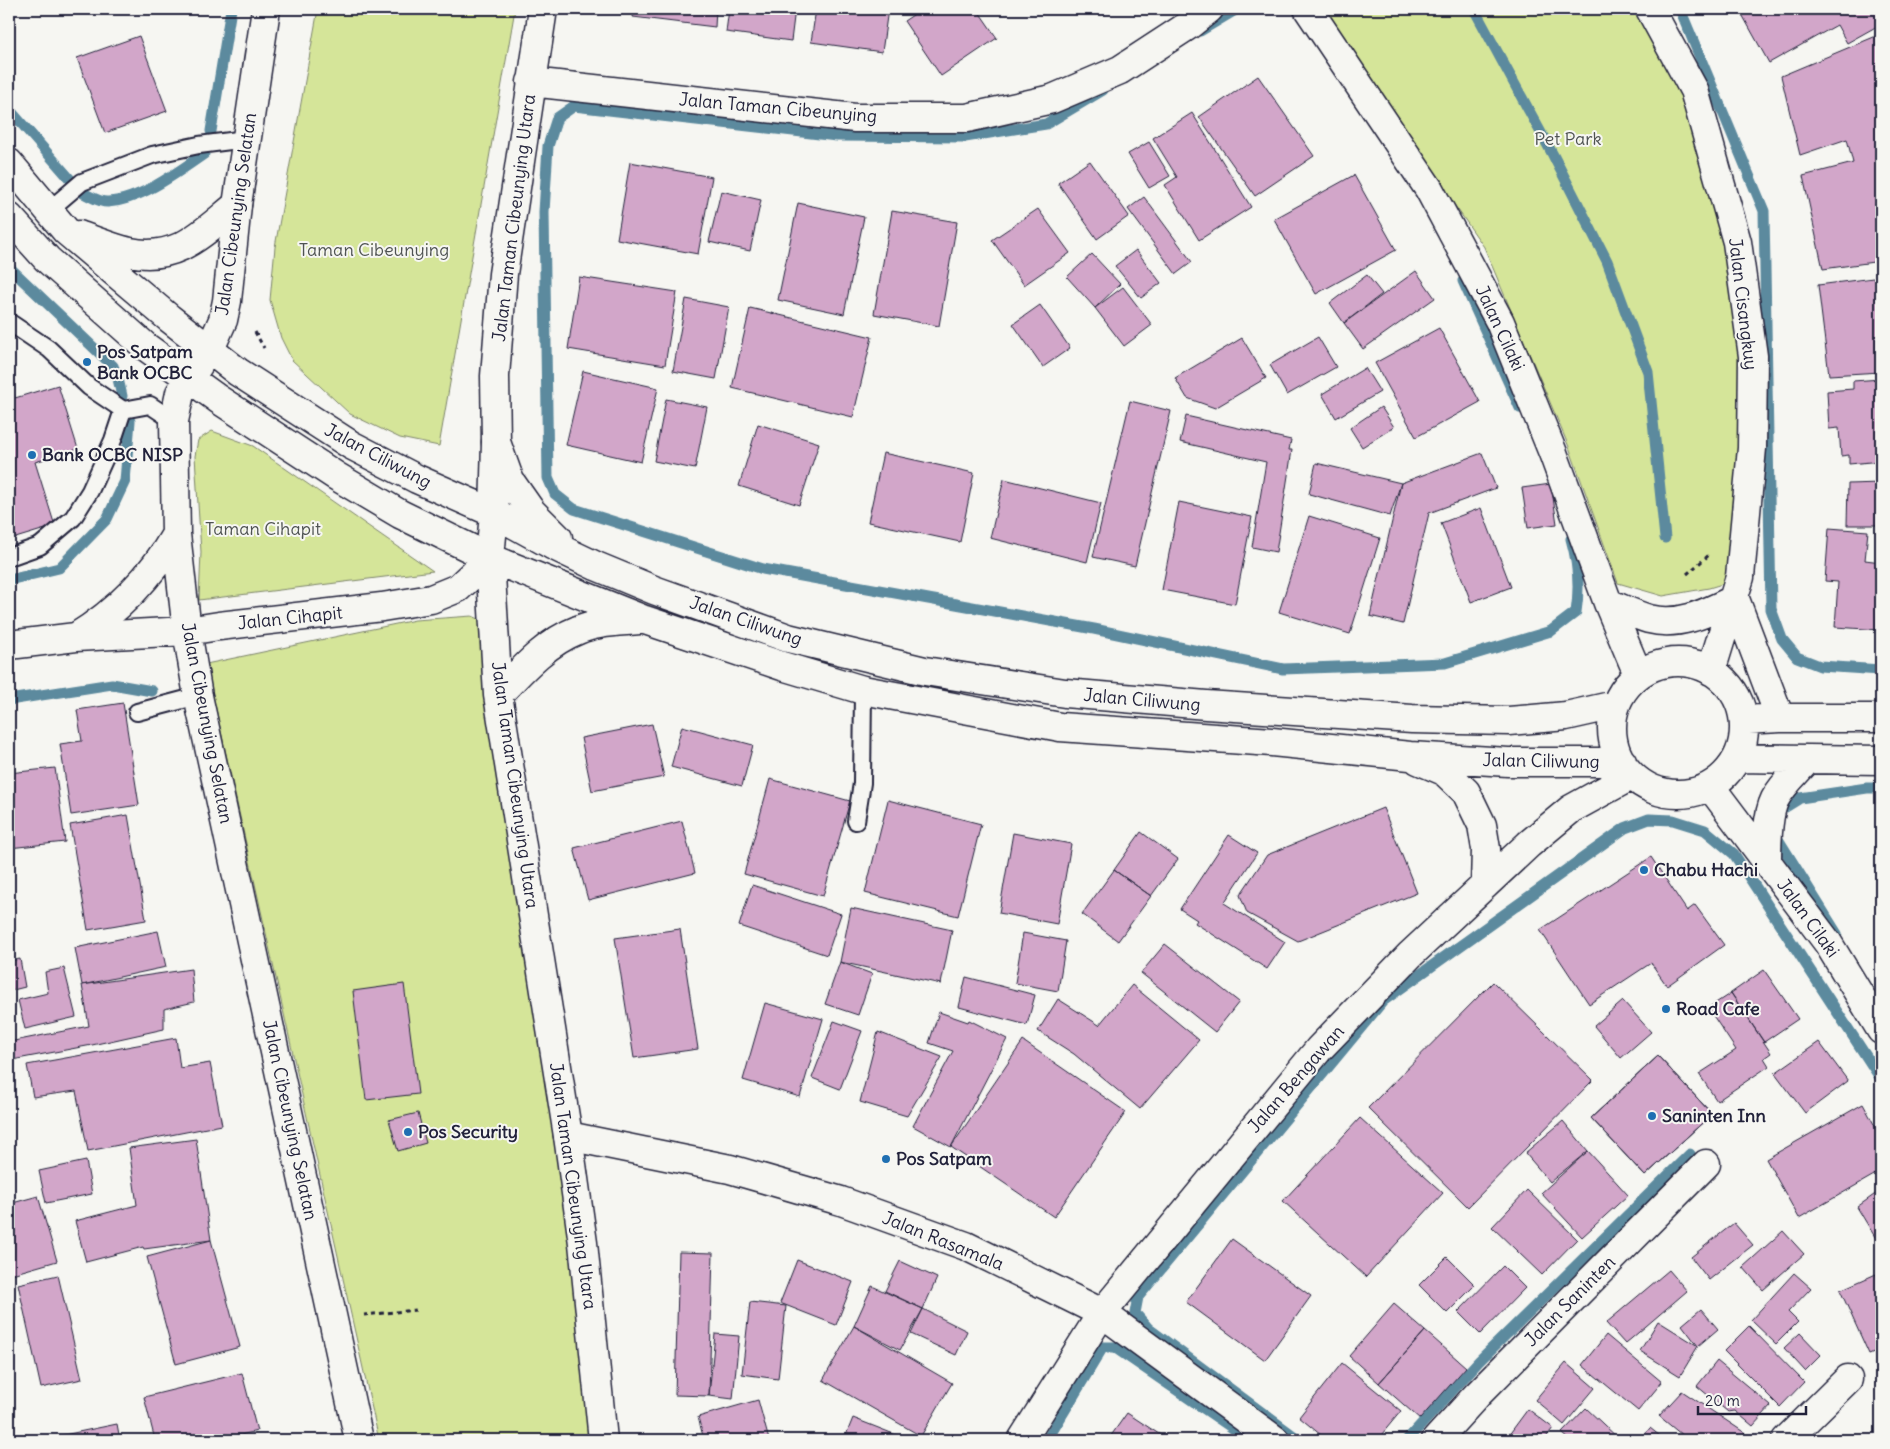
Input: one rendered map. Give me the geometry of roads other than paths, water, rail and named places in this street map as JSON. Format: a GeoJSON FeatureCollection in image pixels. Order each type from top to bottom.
{"type":"FeatureCollection","features":[{"type":"Feature","properties":{"kind":"street","name":"Jalan Cibeunying Selatan"},"geometry":{"type":"LineString","coordinates":[[266,9],[246,139],[227,301],[223,320],[210,349],[180,393],[174,421],[176,534],[187,631],[198,696],[359,1440]]}},
{"type":"Feature","properties":{"kind":"street","name":"Jalan Taman Cibeunying Utara"},"geometry":{"type":"LineString","coordinates":[[543,9],[503,274],[495,376],[496,442],[494,513],[490,558],[498,695],[568,1136],[583,1243],[603,1440]]}},
{"type":"Feature","properties":{"kind":"street","name":"Jalan Taman Cibeunying"},"geometry":{"type":"LineString","coordinates":[[531,82],[854,118],[966,118],[1052,99],[1120,70],[1189,25],[1209,9]]}},
{"type":"Feature","properties":{"kind":"street","name":"Jalan Cilaki"},"geometry":{"type":"LineString","coordinates":[[1308,9],[1429,189],[1500,322],[1553,453],[1608,603],[1638,674]]}},
{"type":"Feature","properties":{"kind":"street","name":"Jalan Cisangkuy"},"geometry":{"type":"LineString","coordinates":[[1650,9],[1694,90],[1739,252],[1753,356],[1752,448],[1740,577],[1735,599],[1711,671]]}},
{"type":"Feature","properties":{"kind":"street","name":"Jalan Ciliwung"},"geometry":{"type":"LineString","coordinates":[[9,163],[57,221],[169,318],[238,372],[351,445],[417,479],[494,513],[552,545],[596,566],[654,590],[788,638],[925,671],[1065,693],[1412,718],[1509,721],[1566,716],[1615,705]]}},
{"type":"Feature","properties":{"kind":"street"},"geometry":{"type":"LineString","coordinates":[[57,221],[130,252],[157,254],[174,251],[183,247],[237,205]]}},
{"type":"Feature","properties":{"kind":"street","name":"Jalan Ciliwung"},"geometry":{"type":"LineString","coordinates":[[9,217],[47,259],[146,347],[189,379],[336,476],[408,518],[490,558],[642,619],[782,666],[863,690],[1060,727],[1272,742],[1410,756],[1627,769]]}},
{"type":"Feature","properties":{"kind":"street"},"geometry":{"type":"LineString","coordinates":[[496,442],[510,480],[531,511],[560,541],[596,566]]}},
{"type":"Feature","properties":{"kind":"street","name":"Jalan Cihapit"},"geometry":{"type":"LineString","coordinates":[[76,637],[98,624],[134,589],[166,552],[176,534]]}},
{"type":"Feature","properties":{"kind":"street","name":"Jalan Cihapit"},"geometry":{"type":"LineString","coordinates":[[9,645],[76,637],[187,631],[382,607],[431,599],[458,588],[490,558]]}},
{"type":"Feature","properties":{"kind":"street"},"geometry":{"type":"LineString","coordinates":[[1608,603],[1649,619],[1671,621],[1697,617],[1735,599],[1780,718]]}},
{"type":"Feature","properties":{"kind":"street"},"geometry":{"type":"LineString","coordinates":[[498,695],[529,662],[554,642],[578,629],[600,624],[642,619]]}},
{"type":"Feature","properties":{"kind":"street"},"geometry":{"type":"LineString","coordinates":[[1674,661],[1693,663],[1711,671],[1727,683],[1738,700],[1744,720],[1744,739],[1737,758],[1726,775],[1710,786],[1690,794],[1668,794],[1648,788],[1627,769],[1614,747],[1612,714],[1618,696],[1638,674],[1655,665],[1674,661]]}},
{"type":"Feature","properties":{"kind":"street"},"geometry":{"type":"LineString","coordinates":[[1060,727],[1065,693]]}},
{"type":"Feature","properties":{"kind":"street"},"geometry":{"type":"LineString","coordinates":[[1744,720],[1881,718]]}},
{"type":"Feature","properties":{"kind":"street"},"geometry":{"type":"LineString","coordinates":[[1410,756],[1444,771],[1466,792],[1482,825],[1486,849],[1485,885]]}},
{"type":"Feature","properties":{"kind":"street"},"geometry":{"type":"LineString","coordinates":[[1737,758],[1881,760]]}},
{"type":"Feature","properties":{"kind":"street"},"geometry":{"type":"LineString","coordinates":[[1767,862],[1767,833],[1775,800],[1789,780],[1808,759]]}},
{"type":"Feature","properties":{"kind":"street","name":"Jalan Bengawan"},"geometry":{"type":"LineString","coordinates":[[1022,1440],[1102,1313],[1319,1050],[1410,955],[1529,844],[1571,809],[1627,769]]}},
{"type":"Feature","properties":{"kind":"street","name":"Jalan Cilaki"},"geometry":{"type":"LineString","coordinates":[[1710,786],[1828,943],[1881,1030]]}},
{"type":"Feature","properties":{"kind":"street","name":"Jalan Rasamala"},"geometry":{"type":"LineString","coordinates":[[568,1136],[730,1169],[841,1201],[966,1246],[1102,1313],[1275,1440]]}},
{"type":"Feature","properties":{"kind":"street","name":"Jalan Saninten"},"geometry":{"type":"LineString","coordinates":[[1436,1440],[1477,1395],[1706,1164]]}},
{"type":"Feature","properties":{"kind":"street"},"geometry":{"type":"LineString","coordinates":[[1786,1440],[1848,1379]]}},
{"type":"Feature","properties":{"kind":"lane"},"geometry":{"type":"LineString","coordinates":[[57,221],[82,182],[152,155],[199,145],[246,139]]}},
{"type":"Feature","properties":{"kind":"lane"},"geometry":{"type":"LineString","coordinates":[[9,322],[49,349],[89,387],[123,410],[150,405],[174,421]]}},
{"type":"Feature","properties":{"kind":"lane"},"geometry":{"type":"LineString","coordinates":[[9,557],[40,546],[74,518],[90,491],[113,440],[123,410]]}},
{"type":"Feature","properties":{"kind":"lane"},"geometry":{"type":"LineString","coordinates":[[856,821],[862,783],[863,690]]}},
{"type":"Feature","properties":{"kind":"lane"},"geometry":{"type":"LineString","coordinates":[[137,712],[198,696]]}},
{"type":"Feature","properties":{"kind":"waterway"},"geometry":{"type":"LineString","coordinates":[[211,131],[231,9]]}},
{"type":"Feature","properties":{"kind":"waterway"},"geometry":{"type":"LineString","coordinates":[[1200,31],[1237,9]]}},
{"type":"Feature","properties":{"kind":"waterway"},"geometry":{"type":"LineString","coordinates":[[1474,9],[1553,155],[1607,261],[1648,372],[1665,538]]}},
{"type":"Feature","properties":{"kind":"waterway"},"geometry":{"type":"LineString","coordinates":[[1680,9],[1764,211],[1771,609],[1782,639],[1797,657],[1820,666],[1881,670]]}},
{"type":"Feature","properties":{"kind":"waterway"},"geometry":{"type":"LineString","coordinates":[[1103,90],[1046,124],[965,137],[837,136],[574,106],[557,118],[548,146],[544,212],[548,478],[555,494],[574,509],[763,569],[1094,629],[1283,669],[1445,663],[1551,631],[1576,612],[1578,575],[1571,539]]}},
{"type":"Feature","properties":{"kind":"waterway"},"geometry":{"type":"LineString","coordinates":[[9,109],[70,179]]}},
{"type":"Feature","properties":{"kind":"waterway"},"geometry":{"type":"LineString","coordinates":[[83,193],[105,202],[121,200],[159,184],[204,154]]}},
{"type":"Feature","properties":{"kind":"waterway"},"geometry":{"type":"LineString","coordinates":[[9,267],[113,366],[122,396]]}},
{"type":"Feature","properties":{"kind":"waterway"},"geometry":{"type":"LineString","coordinates":[[1463,281],[1520,408]]}},
{"type":"Feature","properties":{"kind":"waterway"},"geometry":{"type":"LineString","coordinates":[[9,580],[59,568],[107,519],[125,481],[130,421]]}},
{"type":"Feature","properties":{"kind":"waterway"},"geometry":{"type":"LineString","coordinates":[[9,700],[112,684],[152,691]]}},
{"type":"Feature","properties":{"kind":"waterway"},"geometry":{"type":"LineString","coordinates":[[1778,816],[1779,811],[1800,798],[1867,788],[1881,788]]}},
{"type":"Feature","properties":{"kind":"waterway"},"geometry":{"type":"LineString","coordinates":[[1299,1440],[1149,1329],[1135,1313],[1138,1297],[1383,1001],[1625,828],[1649,819],[1673,820],[1705,830],[1734,854],[1881,1079]]}},
{"type":"Feature","properties":{"kind":"waterway"},"geometry":{"type":"LineString","coordinates":[[1776,832],[1776,836],[1837,934]]}},
{"type":"Feature","properties":{"kind":"waterway"},"geometry":{"type":"LineString","coordinates":[[1407,1440],[1479,1361],[1690,1154]]}},
{"type":"Feature","properties":{"kind":"waterway"},"geometry":{"type":"LineString","coordinates":[[1047,1440],[1103,1347],[1114,1347],[1250,1440]]}},
{"type":"Feature","properties":{"kind":"place","name":"Pos Satpam Bank OCBC"},"geometry":{"type":"Point","coordinates":[87,362]}},
{"type":"Feature","properties":{"kind":"place","name":"Bank OCBC NISP"},"geometry":{"type":"Point","coordinates":[32,455]}},
{"type":"Feature","properties":{"kind":"place","name":"Chabu Hachi"},"geometry":{"type":"Point","coordinates":[1644,870]}},
{"type":"Feature","properties":{"kind":"place","name":"Road Cafe"},"geometry":{"type":"Point","coordinates":[1666,1009]}},
{"type":"Feature","properties":{"kind":"place","name":"Saninten Inn"},"geometry":{"type":"Point","coordinates":[1652,1116]}},
{"type":"Feature","properties":{"kind":"place","name":"Pos Security"},"geometry":{"type":"Point","coordinates":[408,1132]}},
{"type":"Feature","properties":{"kind":"place","name":"Pos Satpam"},"geometry":{"type":"Point","coordinates":[886,1159]}},
{"type":"Feature","properties":{"kind":"park label","name":"Pet Park"},"geometry":{"type":"Point","coordinates":[1568,139]}},
{"type":"Feature","properties":{"kind":"park label","name":"Taman Cibeunying"},"geometry":{"type":"Point","coordinates":[374,250]}},
{"type":"Feature","properties":{"kind":"park label","name":"Taman Cihapit"},"geometry":{"type":"Point","coordinates":[263,529]}}]}
